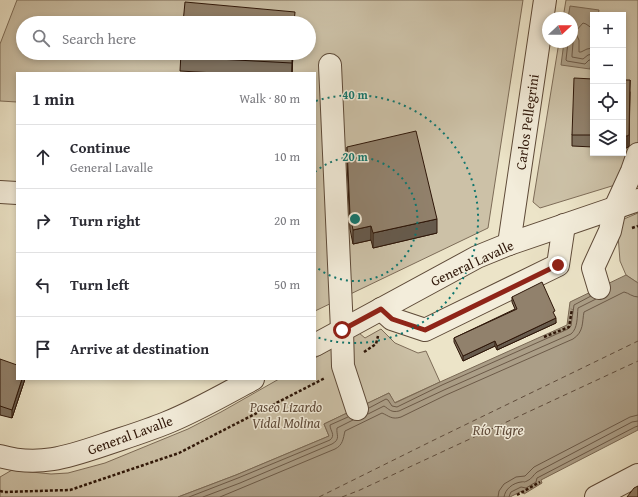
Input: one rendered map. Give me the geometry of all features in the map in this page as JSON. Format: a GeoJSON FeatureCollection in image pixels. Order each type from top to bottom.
{"type":"FeatureCollection","features":[{"type":"Feature","properties":{"kind":"street","name":"Carlos Pellegrini"},"geometry":{"type":"LineString","coordinates":[[509,244],[545,0]]}},
{"type":"Feature","properties":{"kind":"street"},"geometry":{"type":"LineString","coordinates":[[330,65],[343,366],[356,409]]}},
{"type":"Feature","properties":{"kind":"street"},"geometry":{"type":"LineString","coordinates":[[599,288],[593,268],[610,231],[615,208],[638,154]]}},
{"type":"Feature","properties":{"kind":"street"},"geometry":{"type":"LineString","coordinates":[[0,192],[16,193]]}},
{"type":"Feature","properties":{"kind":"street","name":"General Lavalle"},"geometry":{"type":"LineString","coordinates":[[316,344],[477,257],[509,244],[638,200]]}},
{"type":"Feature","properties":{"kind":"street"},"geometry":{"type":"LineString","coordinates":[[381,309],[392,319],[425,330],[558,265],[564,225]]}},
{"type":"Feature","properties":{"kind":"street","name":"General Lavalle"},"geometry":{"type":"LineString","coordinates":[[0,456],[10,459],[34,461],[50,460],[69,456],[166,423],[205,405],[251,380]]}},
{"type":"Feature","properties":{"kind":"street"},"geometry":{"type":"LineString","coordinates":[[603,495],[638,475]]}},
{"type":"Feature","properties":{"kind":"path"},"geometry":{"type":"LineString","coordinates":[[544,337],[569,327],[572,309]]}},
{"type":"Feature","properties":{"kind":"path"},"geometry":{"type":"LineString","coordinates":[[517,495],[540,482]]}},
{"type":"Feature","properties":{"kind":"green space"},"geometry":{"type":"Polygon","coordinates":[[[17,0],[523,0],[488,228],[316,311],[316,72],[16,72],[16,102],[0,101],[0,44],[17,0]]]}},
{"type":"Feature","properties":{"kind":"green space"},"geometry":{"type":"Polygon","coordinates":[[[566,0],[638,0],[638,178],[540,208],[533,202],[558,48],[578,48],[578,12],[564,12],[566,0]]]}},
{"type":"Feature","properties":{"kind":"green space"},"geometry":{"type":"Polygon","coordinates":[[[638,213],[638,283],[626,275],[620,261],[617,222],[638,213]]]}},
{"type":"Feature","properties":{"kind":"green space","name":"Paseo Lizardo Vidal Molina"},"geometry":{"type":"Polygon","coordinates":[[[381,329],[395,343],[418,353],[426,351],[440,382],[394,403],[389,393],[324,424],[329,436],[236,475],[178,497],[0,497],[0,477],[12,470],[51,474],[68,473],[105,463],[188,429],[277,380],[316,380],[316,357],[359,333],[365,338],[381,329]]]}},
{"type":"Feature","properties":{"kind":"water"},"geometry":{"type":"Polygon","coordinates":[[[570,6],[599,10],[599,12],[590,12],[590,69],[561,65],[563,48],[578,48],[578,12],[569,12],[570,6]]]}},
{"type":"Feature","properties":{"kind":"water","name":"Río Tigre"},"geometry":{"type":"Polygon","coordinates":[[[626,275],[638,283],[638,430],[541,480],[542,483],[524,494],[522,491],[510,497],[178,497],[236,475],[329,436],[324,424],[389,393],[395,403],[567,325],[570,302],[626,275]]]}},
{"type":"Feature","properties":{"kind":"building"},"geometry":{"type":"Polygon","coordinates":[[[185,2],[295,12],[295,16],[184,16],[185,2]]]}},
{"type":"Feature","properties":{"kind":"building"},"geometry":{"type":"Polygon","coordinates":[[[236,60],[292,60],[292,63],[236,60]]]}},
{"type":"Feature","properties":{"kind":"building"},"geometry":{"type":"Polygon","coordinates":[[[574,78],[590,79],[590,135],[572,135],[574,78]]]}},
{"type":"Feature","properties":{"kind":"building"},"geometry":{"type":"Polygon","coordinates":[[[626,80],[630,80],[629,135],[627,136],[626,80]]]}},
{"type":"Feature","properties":{"kind":"building"},"geometry":{"type":"Polygon","coordinates":[[[416,131],[437,219],[373,233],[371,226],[353,230],[350,215],[347,147],[416,131]]]}},
{"type":"Feature","properties":{"kind":"building"},"geometry":{"type":"Polygon","coordinates":[[[542,282],[555,311],[553,312],[556,318],[497,346],[495,341],[463,356],[454,338],[517,309],[512,297],[542,282]]]}},
{"type":"Feature","properties":{"kind":"building"},"geometry":{"type":"Polygon","coordinates":[[[0,359],[16,365],[16,380],[22,380],[12,410],[0,406],[0,359]]]}},
{"type":"Feature","properties":{"kind":"building"},"geometry":{"type":"Polygon","coordinates":[[[638,486],[638,497],[627,497],[634,488],[638,486]]]}},
{"type":"Feature","properties":{"kind":"ferry route"},"geometry":{"type":"LineString","coordinates":[[319,497],[638,341]]}},
{"type":"Feature","properties":{"kind":"ferry route"},"geometry":{"type":"LineString","coordinates":[[342,497],[638,361]]}},
{"type":"Feature","properties":{"kind":"route"},"geometry":{"type":"LineString","coordinates":[[342,330],[381,309],[392,319],[425,330],[558,265]]}}]}
